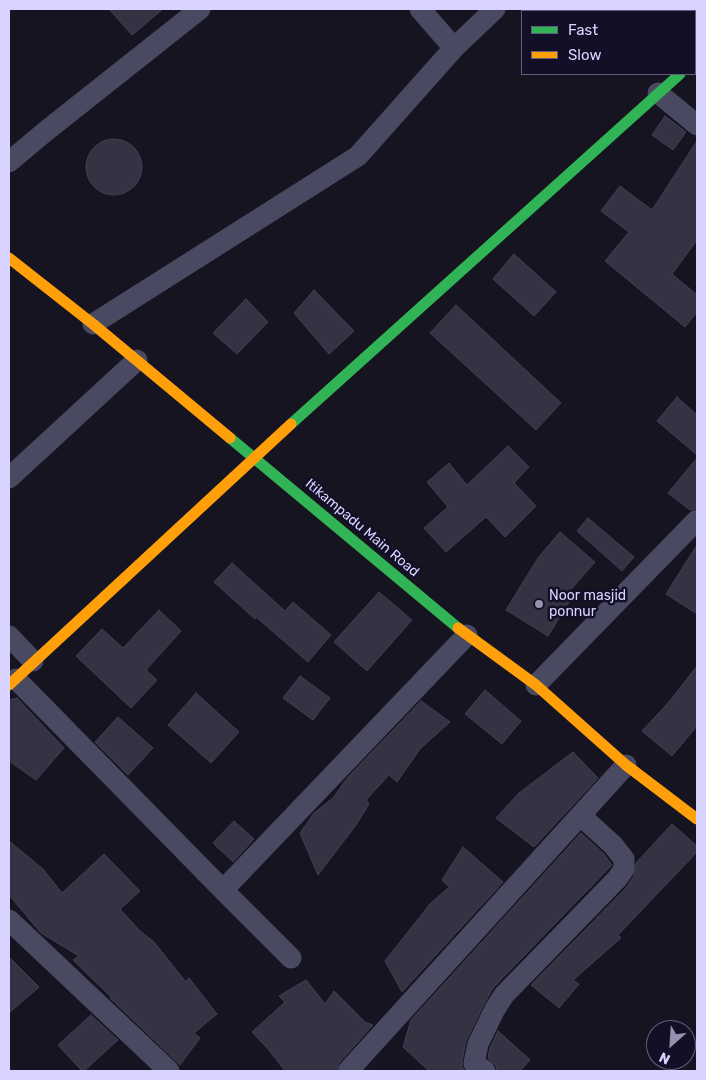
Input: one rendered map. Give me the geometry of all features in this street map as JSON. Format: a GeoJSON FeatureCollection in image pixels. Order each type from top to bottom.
{"type":"FeatureCollection","features":[{"type":"Feature","properties":{"kind":"street"},"geometry":{"type":"LineString","coordinates":[[9,162],[54,124],[200,9]]}},
{"type":"Feature","properties":{"kind":"street"},"geometry":{"type":"LineString","coordinates":[[420,9],[454,48]]}},
{"type":"Feature","properties":{"kind":"street"},"geometry":{"type":"LineString","coordinates":[[93,324],[358,156],[454,48],[496,9]]}},
{"type":"Feature","properties":{"kind":"street"},"geometry":{"type":"LineString","coordinates":[[291,958],[12,682],[254,457],[679,75]]}},
{"type":"Feature","properties":{"kind":"street"},"geometry":{"type":"LineString","coordinates":[[658,93],[697,125]]}},
{"type":"Feature","properties":{"kind":"street","name":"Itikampadu Main Road"},"geometry":{"type":"LineString","coordinates":[[9,258],[137,360],[467,635],[536,685],[626,765],[697,819]]}},
{"type":"Feature","properties":{"kind":"street"},"geometry":{"type":"LineString","coordinates":[[9,478],[137,360]]}},
{"type":"Feature","properties":{"kind":"street"},"geometry":{"type":"LineString","coordinates":[[536,685],[697,520]]}},
{"type":"Feature","properties":{"kind":"street"},"geometry":{"type":"LineString","coordinates":[[222,890],[467,635]]}},
{"type":"Feature","properties":{"kind":"street"},"geometry":{"type":"LineString","coordinates":[[9,636],[33,661]]}},
{"type":"Feature","properties":{"kind":"street"},"geometry":{"type":"LineString","coordinates":[[348,1071],[626,765]]}},
{"type":"Feature","properties":{"kind":"street"},"geometry":{"type":"LineString","coordinates":[[484,1071],[474,1063],[478,1044],[504,995],[617,879],[624,869],[624,859],[613,845],[581,816]]}},
{"type":"Feature","properties":{"kind":"street"},"geometry":{"type":"LineString","coordinates":[[9,920],[170,1071]]}},
{"type":"Feature","properties":{"kind":"building"},"geometry":{"type":"Polygon","coordinates":[[[109,9],[163,9],[132,35],[109,9]]]}},
{"type":"Feature","properties":{"kind":"building"},"geometry":{"type":"Polygon","coordinates":[[[665,116],[686,132],[673,150],[652,135],[665,116]]]}},
{"type":"Feature","properties":{"kind":"building"},"geometry":{"type":"Polygon","coordinates":[[[114,139],[125,141],[134,147],[140,156],[142,167],[140,178],[134,187],[125,193],[114,195],[103,193],[94,187],[88,178],[86,167],[88,156],[94,147],[103,141],[114,139]]]}},
{"type":"Feature","properties":{"kind":"building"},"geometry":{"type":"Polygon","coordinates":[[[697,141],[697,240],[672,274],[697,295],[697,312],[685,327],[605,261],[629,232],[601,211],[620,186],[652,210],[697,141]]]}},
{"type":"Feature","properties":{"kind":"building"},"geometry":{"type":"Polygon","coordinates":[[[514,254],[556,292],[534,316],[493,279],[514,254]]]}},
{"type":"Feature","properties":{"kind":"building"},"geometry":{"type":"Polygon","coordinates":[[[314,290],[354,331],[329,354],[294,313],[314,290]]]}},
{"type":"Feature","properties":{"kind":"building"},"geometry":{"type":"Polygon","coordinates":[[[246,299],[268,322],[237,354],[213,333],[246,299]]]}},
{"type":"Feature","properties":{"kind":"building"},"geometry":{"type":"Polygon","coordinates":[[[456,305],[561,403],[536,430],[430,333],[456,305]]]}},
{"type":"Feature","properties":{"kind":"building"},"geometry":{"type":"Polygon","coordinates":[[[677,397],[697,415],[697,455],[657,421],[677,397]]]}},
{"type":"Feature","properties":{"kind":"building"},"geometry":{"type":"Polygon","coordinates":[[[508,446],[529,467],[514,483],[536,506],[505,537],[486,517],[446,552],[424,528],[448,507],[427,482],[449,463],[467,485],[508,446]]]}},
{"type":"Feature","properties":{"kind":"building"},"geometry":{"type":"Polygon","coordinates":[[[697,458],[697,508],[690,510],[668,493],[697,458]]]}},
{"type":"Feature","properties":{"kind":"building"},"geometry":{"type":"Polygon","coordinates":[[[588,518],[634,557],[622,571],[577,531],[588,518]]]}},
{"type":"Feature","properties":{"kind":"building"},"geometry":{"type":"Polygon","coordinates":[[[560,532],[595,562],[566,595],[571,599],[548,636],[506,610],[538,558],[560,532]]]}},
{"type":"Feature","properties":{"kind":"building"},"geometry":{"type":"Polygon","coordinates":[[[697,545],[697,614],[666,594],[697,545]]]}},
{"type":"Feature","properties":{"kind":"building"},"geometry":{"type":"Polygon","coordinates":[[[232,563],[285,611],[293,602],[331,635],[308,662],[256,617],[255,619],[214,582],[232,563]]]}},
{"type":"Feature","properties":{"kind":"building"},"geometry":{"type":"Polygon","coordinates":[[[379,592],[412,620],[367,671],[334,642],[379,592]]]}},
{"type":"Feature","properties":{"kind":"building"},"geometry":{"type":"Polygon","coordinates":[[[159,610],[181,631],[146,670],[157,680],[131,708],[76,656],[102,629],[123,648],[159,610]]]}},
{"type":"Feature","properties":{"kind":"building"},"geometry":{"type":"Polygon","coordinates":[[[697,666],[697,726],[672,756],[642,731],[669,702],[697,666]]]}},
{"type":"Feature","properties":{"kind":"building"},"geometry":{"type":"Polygon","coordinates":[[[300,676],[330,698],[313,720],[283,698],[300,676]]]}},
{"type":"Feature","properties":{"kind":"building"},"geometry":{"type":"Polygon","coordinates":[[[485,690],[521,721],[502,744],[465,714],[485,690]]]}},
{"type":"Feature","properties":{"kind":"building"},"geometry":{"type":"Polygon","coordinates":[[[196,693],[239,732],[211,763],[168,725],[196,693]]]}},
{"type":"Feature","properties":{"kind":"building"},"geometry":{"type":"Polygon","coordinates":[[[17,698],[64,748],[36,780],[9,761],[9,700],[17,698]]]}},
{"type":"Feature","properties":{"kind":"building"},"geometry":{"type":"Polygon","coordinates":[[[421,701],[450,722],[420,749],[397,782],[389,775],[366,800],[369,804],[356,825],[318,875],[300,833],[314,813],[333,798],[348,777],[421,701]]]}},
{"type":"Feature","properties":{"kind":"building"},"geometry":{"type":"Polygon","coordinates":[[[118,717],[153,748],[128,775],[95,742],[118,717]]]}},
{"type":"Feature","properties":{"kind":"building"},"geometry":{"type":"Polygon","coordinates":[[[573,752],[598,778],[534,847],[496,818],[519,793],[573,752]]]}},
{"type":"Feature","properties":{"kind":"building"},"geometry":{"type":"Polygon","coordinates":[[[234,821],[254,839],[233,862],[213,843],[234,821]]]}},
{"type":"Feature","properties":{"kind":"building"},"geometry":{"type":"Polygon","coordinates":[[[672,824],[697,846],[697,852],[618,935],[621,938],[573,980],[579,984],[559,1008],[531,985],[626,888],[634,876],[636,863],[672,824]]]}},
{"type":"Feature","properties":{"kind":"building"},"geometry":{"type":"Polygon","coordinates":[[[581,833],[604,854],[612,865],[493,988],[466,1041],[462,1061],[462,1067],[465,1071],[429,1071],[403,1047],[411,1020],[581,833]]]}},
{"type":"Feature","properties":{"kind":"building"},"geometry":{"type":"Polygon","coordinates":[[[9,841],[43,869],[62,893],[104,854],[140,891],[120,909],[140,931],[154,942],[186,982],[189,978],[217,1014],[194,1033],[200,1038],[180,1065],[73,960],[79,956],[41,933],[9,895],[9,841]]]}},
{"type":"Feature","properties":{"kind":"building"},"geometry":{"type":"Polygon","coordinates":[[[463,847],[503,882],[402,992],[385,961],[430,904],[449,887],[442,880],[463,847]]]}},
{"type":"Feature","properties":{"kind":"building"},"geometry":{"type":"Polygon","coordinates":[[[9,957],[39,987],[9,1013],[9,957]]]}},
{"type":"Feature","properties":{"kind":"building"},"geometry":{"type":"Polygon","coordinates":[[[306,980],[325,1004],[334,991],[365,1022],[373,1025],[339,1063],[336,1071],[285,1071],[252,1032],[285,1002],[279,996],[306,980]]]}},
{"type":"Feature","properties":{"kind":"building"},"geometry":{"type":"Polygon","coordinates":[[[91,1015],[118,1040],[82,1071],[58,1045],[91,1015]]]}},
{"type":"Feature","properties":{"kind":"building"},"geometry":{"type":"Polygon","coordinates":[[[498,1031],[530,1060],[520,1071],[497,1071],[496,1066],[488,1058],[490,1048],[498,1031]]]}},
{"type":"Feature","properties":{"kind":"traffic: fast"},"geometry":{"type":"LineString","coordinates":[[291,424],[679,75]]}},
{"type":"Feature","properties":{"kind":"traffic: fast"},"geometry":{"type":"LineString","coordinates":[[230,438],[458,628]]}},
{"type":"Feature","properties":{"kind":"traffic: slow"},"geometry":{"type":"LineString","coordinates":[[9,258],[93,324],[230,438]]}},
{"type":"Feature","properties":{"kind":"traffic: slow"},"geometry":{"type":"LineString","coordinates":[[9,685],[291,424]]}},
{"type":"Feature","properties":{"kind":"traffic: slow"},"geometry":{"type":"LineString","coordinates":[[458,628],[536,685],[626,765],[697,819]]}},
{"type":"Feature","properties":{"kind":"place","name":"Noor masjid ponnur"},"geometry":{"type":"Point","coordinates":[539,604]}}]}
